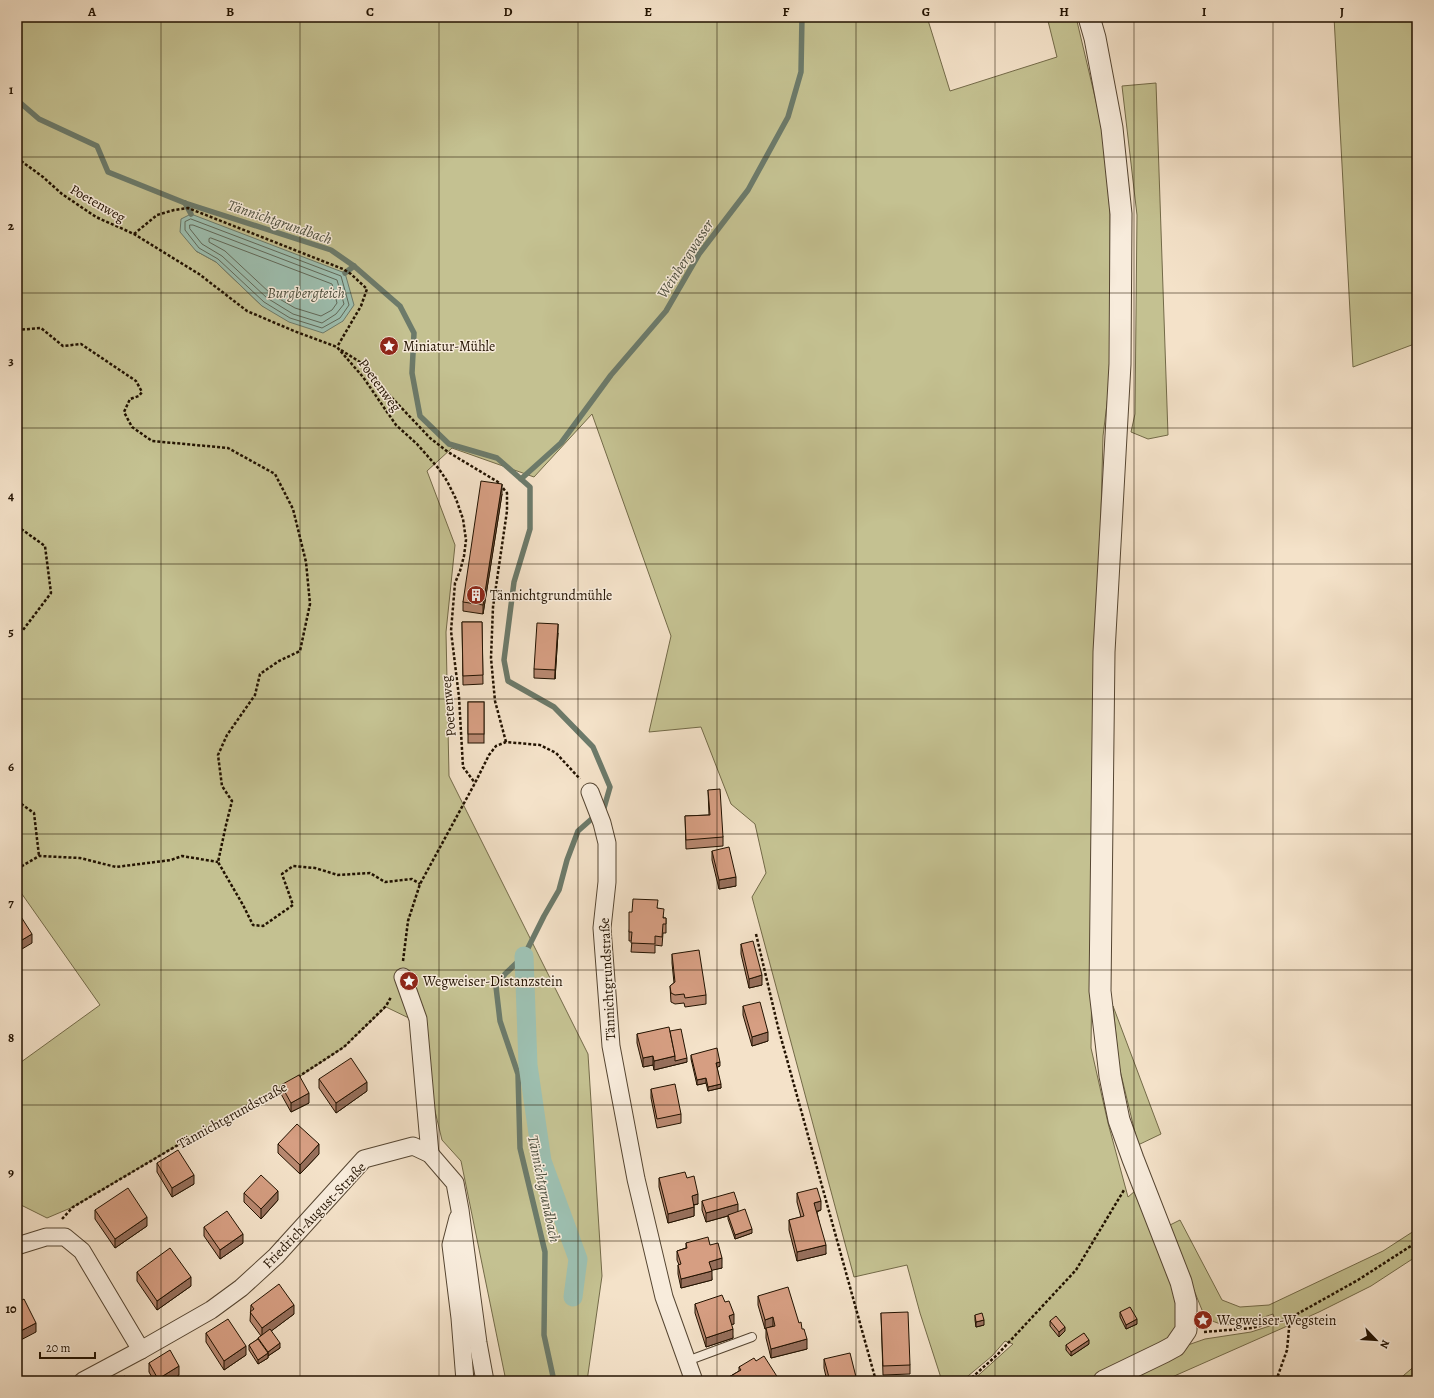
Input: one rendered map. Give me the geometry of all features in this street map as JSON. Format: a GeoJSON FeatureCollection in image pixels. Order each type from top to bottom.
{"type":"FeatureCollection","features":[{"type":"Feature","properties":{"kind":"street"},"geometry":{"type":"LineString","coordinates":[[1089,17],[1095,38],[1112,128],[1121,214],[1120,364],[1104,652],[1100,991],[1110,1076],[1120,1120],[1136,1169],[1181,1282],[1186,1302],[1186,1330],[1174,1346],[1157,1356],[1104,1381]]}},
{"type":"Feature","properties":{"kind":"street","name":"Tännichtgrundstraße"},"geometry":{"type":"LineString","coordinates":[[590,792],[602,823],[607,844],[607,882],[602,928],[611,1046],[636,1179],[664,1297],[694,1381]]}},
{"type":"Feature","properties":{"kind":"street"},"geometry":{"type":"LineString","coordinates":[[403,977],[418,1019],[430,1154]]}},
{"type":"Feature","properties":{"kind":"street","name":"Friedrich-August-Straße"},"geometry":{"type":"LineString","coordinates":[[83,1381],[211,1310],[241,1288],[276,1256],[364,1160],[413,1146],[430,1154],[455,1183],[478,1343],[485,1381]]}},
{"type":"Feature","properties":{"kind":"street"},"geometry":{"type":"LineString","coordinates":[[460,1210],[452,1245],[460,1311],[465,1381]]}},
{"type":"Feature","properties":{"kind":"street"},"geometry":{"type":"LineString","coordinates":[[17,1246],[46,1237],[65,1237],[82,1251],[141,1350]]}},
{"type":"Feature","properties":{"kind":"lane"},"geometry":{"type":"LineString","coordinates":[[687,1361],[752,1337]]}},
{"type":"Feature","properties":{"kind":"path","name":"Poetenweg"},"geometry":{"type":"LineString","coordinates":[[17,158],[43,177],[62,194],[96,216],[134,234],[198,274],[247,311],[337,347],[363,377],[396,425],[417,444],[439,468],[448,481],[453,493],[463,520],[466,540],[464,556],[455,583],[451,631],[459,697],[463,767],[475,783]]}},
{"type":"Feature","properties":{"kind":"path"},"geometry":{"type":"LineString","coordinates":[[134,234],[157,215],[188,208],[343,269],[351,274],[367,289],[361,306],[337,347],[363,364],[377,382],[430,438],[448,452],[498,482],[507,493],[507,511],[493,607],[491,658],[495,701],[506,742]]}},
{"type":"Feature","properties":{"kind":"path"},"geometry":{"type":"LineString","coordinates":[[17,330],[41,328],[63,346],[81,344],[136,381],[142,392],[139,396],[130,399],[124,412],[132,427],[152,440],[228,448],[275,474],[293,509],[306,562],[310,604],[300,651],[279,661],[260,674],[255,695],[227,735],[218,755],[222,786],[232,801],[218,862],[253,925],[263,926],[293,905],[282,874],[293,866],[315,868],[338,875],[370,873],[385,882],[412,879],[420,884]]}},
{"type":"Feature","properties":{"kind":"path"},"geometry":{"type":"LineString","coordinates":[[17,526],[45,546],[51,593],[23,630]]}},
{"type":"Feature","properties":{"kind":"path"},"geometry":{"type":"LineString","coordinates":[[403,977],[403,957],[408,921],[420,884],[489,755],[496,746],[506,742],[540,745],[556,753],[572,769],[590,792]]}},
{"type":"Feature","properties":{"kind":"path"},"geometry":{"type":"LineString","coordinates":[[17,801],[34,813],[39,856]]}},
{"type":"Feature","properties":{"kind":"path"},"geometry":{"type":"LineString","coordinates":[[17,869],[39,856],[80,858],[116,867],[171,860],[182,856],[218,862]]}},
{"type":"Feature","properties":{"kind":"path"},"geometry":{"type":"LineString","coordinates":[[756,934],[778,1027],[876,1381]]}},
{"type":"Feature","properties":{"kind":"path","name":"Tännichtgrundstraße"},"geometry":{"type":"LineString","coordinates":[[296,1078],[344,1047],[386,1006],[403,977]]}},
{"type":"Feature","properties":{"kind":"path","name":"Tännichtgrundstraße"},"geometry":{"type":"LineString","coordinates":[[46,1237],[73,1207],[205,1129],[289,1082]]}},
{"type":"Feature","properties":{"kind":"path"},"geometry":{"type":"LineString","coordinates":[[968,1381],[997,1355],[1076,1270],[1136,1169]]}},
{"type":"Feature","properties":{"kind":"path"},"geometry":{"type":"LineString","coordinates":[[1186,1330],[1205,1332],[1252,1328],[1290,1318],[1358,1280],[1417,1242]]}},
{"type":"Feature","properties":{"kind":"path"},"geometry":{"type":"LineString","coordinates":[[1276,1381],[1287,1350],[1290,1318]]}},
{"type":"Feature","properties":{"kind":"shaded area"},"geometry":{"type":"Polygon","coordinates":[[[17,17],[927,17],[950,91],[1057,57],[1047,17],[1076,17],[1103,131],[1110,211],[1110,379],[1103,436],[1095,742],[1091,1048],[1108,1123],[1128,1197],[1135,1191],[1173,1283],[1185,1346],[1205,1339],[1251,1332],[1276,1324],[1273,1314],[1234,1325],[1218,1323],[1209,1318],[1202,1310],[1168,1226],[1180,1220],[1222,1300],[1240,1307],[1269,1305],[1383,1251],[1417,1229],[1417,1256],[1371,1286],[1319,1312],[1163,1381],[1057,1381],[1056,1378],[1049,1381],[972,1381],[1013,1344],[1005,1341],[992,1356],[962,1381],[942,1381],[920,1313],[907,1265],[854,1277],[752,897],[766,873],[755,824],[731,804],[701,727],[649,732],[671,636],[592,414],[534,477],[452,448],[427,471],[455,545],[446,632],[449,776],[588,1054],[602,1276],[587,1381],[506,1381],[461,1161],[442,1140],[413,1020],[386,1007],[344,1047],[296,1079],[205,1129],[73,1207],[47,1218],[17,1203],[17,1065],[100,1005],[17,887],[17,17]],[[196,251],[216,262],[262,306],[343,321],[196,251]]]}},
{"type":"Feature","properties":{"kind":"shaded area"},"geometry":{"type":"Polygon","coordinates":[[[1334,17],[1417,17],[1417,343],[1353,367],[1334,17]]]}},
{"type":"Feature","properties":{"kind":"shaded area"},"geometry":{"type":"Polygon","coordinates":[[[1156,83],[1168,435],[1148,439],[1131,432],[1135,414],[1137,215],[1122,86],[1156,83]]]}},
{"type":"Feature","properties":{"kind":"shaded area"},"geometry":{"type":"Polygon","coordinates":[[[1113,1006],[1161,1134],[1138,1145],[1119,1066],[1113,1006]]]}},
{"type":"Feature","properties":{"kind":"shaded area"},"geometry":{"type":"Polygon","coordinates":[[[1417,1364],[1417,1381],[1397,1381],[1417,1364]]]}},
{"type":"Feature","properties":{"kind":"water","name":"Burgbergteich"},"geometry":{"type":"Polygon","coordinates":[[[191,214],[345,273],[354,305],[343,321],[323,333],[289,322],[262,306],[216,262],[196,251],[180,232],[181,219],[191,214]]]}},
{"type":"Feature","properties":{"kind":"building"},"geometry":{"type":"Polygon","coordinates":[[[481,481],[502,484],[483,605],[463,602],[481,481]]]}},
{"type":"Feature","properties":{"kind":"building"},"geometry":{"type":"Polygon","coordinates":[[[462,622],[482,622],[483,675],[463,676],[462,622]]]}},
{"type":"Feature","properties":{"kind":"building"},"geometry":{"type":"Polygon","coordinates":[[[537,623],[558,624],[555,670],[534,669],[537,623]]]}},
{"type":"Feature","properties":{"kind":"building"},"geometry":{"type":"Polygon","coordinates":[[[468,702],[484,702],[484,734],[468,734],[468,702]]]}},
{"type":"Feature","properties":{"kind":"building"},"geometry":{"type":"Polygon","coordinates":[[[720,789],[723,837],[686,840],[685,816],[710,815],[708,790],[720,789]]]}},
{"type":"Feature","properties":{"kind":"building"},"geometry":{"type":"Polygon","coordinates":[[[729,847],[736,877],[719,880],[712,851],[729,847]]]}},
{"type":"Feature","properties":{"kind":"building"},"geometry":{"type":"Polygon","coordinates":[[[633,899],[658,900],[657,908],[664,909],[663,918],[666,918],[666,924],[663,924],[662,937],[655,936],[655,944],[631,943],[632,932],[629,932],[629,912],[632,912],[633,899]]]}},
{"type":"Feature","properties":{"kind":"building"},"geometry":{"type":"Polygon","coordinates":[[[17,912],[32,934],[17,943],[17,912]]]}},
{"type":"Feature","properties":{"kind":"building"},"geometry":{"type":"Polygon","coordinates":[[[753,941],[762,975],[749,979],[741,944],[753,941]]]}},
{"type":"Feature","properties":{"kind":"building"},"geometry":{"type":"Polygon","coordinates":[[[699,950],[706,995],[685,998],[684,994],[675,995],[671,993],[670,986],[675,982],[672,954],[699,950]]]}},
{"type":"Feature","properties":{"kind":"building"},"geometry":{"type":"Polygon","coordinates":[[[760,1002],[768,1032],[752,1037],[743,1006],[760,1002]]]}},
{"type":"Feature","properties":{"kind":"building"},"geometry":{"type":"Polygon","coordinates":[[[669,1027],[675,1056],[654,1061],[653,1056],[643,1058],[637,1034],[669,1027]]]}},
{"type":"Feature","properties":{"kind":"building"},"geometry":{"type":"Polygon","coordinates":[[[681,1029],[687,1058],[675,1061],[670,1031],[681,1029]]]}},
{"type":"Feature","properties":{"kind":"building"},"geometry":{"type":"Polygon","coordinates":[[[717,1048],[720,1062],[716,1063],[721,1084],[708,1087],[706,1078],[697,1080],[691,1055],[717,1048]]]}},
{"type":"Feature","properties":{"kind":"building"},"geometry":{"type":"Polygon","coordinates":[[[351,1058],[367,1082],[336,1103],[319,1079],[351,1058]]]}},
{"type":"Feature","properties":{"kind":"building"},"geometry":{"type":"Polygon","coordinates":[[[299,1075],[309,1093],[291,1103],[281,1085],[299,1075]]]}},
{"type":"Feature","properties":{"kind":"building"},"geometry":{"type":"Polygon","coordinates":[[[675,1084],[681,1114],[657,1119],[651,1089],[675,1084]]]}},
{"type":"Feature","properties":{"kind":"building"},"geometry":{"type":"Polygon","coordinates":[[[297,1124],[319,1144],[300,1165],[278,1144],[297,1124]]]}},
{"type":"Feature","properties":{"kind":"building"},"geometry":{"type":"Polygon","coordinates":[[[178,1150],[194,1175],[172,1188],[157,1163],[178,1150]]]}},
{"type":"Feature","properties":{"kind":"building"},"geometry":{"type":"Polygon","coordinates":[[[685,1172],[687,1178],[694,1176],[698,1194],[692,1196],[694,1207],[668,1214],[659,1178],[685,1172]]]}},
{"type":"Feature","properties":{"kind":"building"},"geometry":{"type":"Polygon","coordinates":[[[261,1175],[278,1191],[261,1209],[244,1193],[261,1175]]]}},
{"type":"Feature","properties":{"kind":"building"},"geometry":{"type":"Polygon","coordinates":[[[128,1188],[147,1217],[115,1239],[95,1210],[128,1188]]]}},
{"type":"Feature","properties":{"kind":"building"},"geometry":{"type":"Polygon","coordinates":[[[817,1188],[821,1201],[814,1203],[826,1245],[797,1252],[789,1220],[804,1216],[797,1193],[817,1188]]]}},
{"type":"Feature","properties":{"kind":"building"},"geometry":{"type":"Polygon","coordinates":[[[734,1192],[738,1204],[706,1213],[702,1201],[734,1192]]]}},
{"type":"Feature","properties":{"kind":"building"},"geometry":{"type":"Polygon","coordinates":[[[745,1209],[752,1229],[735,1235],[728,1215],[745,1209]]]}},
{"type":"Feature","properties":{"kind":"building"},"geometry":{"type":"Polygon","coordinates":[[[227,1211],[243,1234],[220,1250],[204,1227],[227,1211]]]}},
{"type":"Feature","properties":{"kind":"building"},"geometry":{"type":"Polygon","coordinates":[[[708,1237],[710,1245],[718,1243],[722,1258],[709,1262],[712,1271],[681,1279],[678,1265],[681,1264],[677,1251],[687,1248],[686,1243],[708,1237]]]}},
{"type":"Feature","properties":{"kind":"building"},"geometry":{"type":"Polygon","coordinates":[[[170,1248],[191,1277],[157,1301],[137,1272],[170,1248]]]}},
{"type":"Feature","properties":{"kind":"building"},"geometry":{"type":"Polygon","coordinates":[[[279,1284],[294,1305],[262,1328],[250,1312],[254,1309],[251,1305],[279,1284]]]}},
{"type":"Feature","properties":{"kind":"building"},"geometry":{"type":"Polygon","coordinates":[[[788,1287],[799,1323],[801,1322],[802,1329],[804,1329],[807,1339],[771,1349],[766,1328],[775,1326],[773,1317],[765,1320],[758,1296],[788,1287]]]}},
{"type":"Feature","properties":{"kind":"building"},"geometry":{"type":"Polygon","coordinates":[[[722,1295],[725,1302],[729,1301],[734,1314],[729,1316],[733,1329],[706,1338],[695,1304],[722,1295]]]}},
{"type":"Feature","properties":{"kind":"building"},"geometry":{"type":"Polygon","coordinates":[[[24,1299],[36,1323],[17,1333],[17,1303],[24,1299]]]}},
{"type":"Feature","properties":{"kind":"building"},"geometry":{"type":"Polygon","coordinates":[[[1130,1307],[1137,1319],[1126,1325],[1120,1312],[1130,1307]]]}},
{"type":"Feature","properties":{"kind":"building"},"geometry":{"type":"Polygon","coordinates":[[[908,1312],[910,1365],[883,1366],[881,1313],[908,1312]]]}},
{"type":"Feature","properties":{"kind":"building"},"geometry":{"type":"Polygon","coordinates":[[[982,1313],[984,1320],[976,1322],[975,1315],[982,1313]]]}},
{"type":"Feature","properties":{"kind":"building"},"geometry":{"type":"Polygon","coordinates":[[[1056,1316],[1065,1327],[1059,1332],[1050,1321],[1056,1316]]]}},
{"type":"Feature","properties":{"kind":"building"},"geometry":{"type":"Polygon","coordinates":[[[228,1319],[246,1346],[224,1361],[206,1333],[228,1319]]]}},
{"type":"Feature","properties":{"kind":"building"},"geometry":{"type":"Polygon","coordinates":[[[270,1329],[280,1343],[268,1352],[258,1338],[270,1329]]]}},
{"type":"Feature","properties":{"kind":"building"},"geometry":{"type":"Polygon","coordinates":[[[1084,1333],[1089,1340],[1071,1352],[1066,1345],[1084,1333]]]}},
{"type":"Feature","properties":{"kind":"building"},"geometry":{"type":"Polygon","coordinates":[[[258,1339],[268,1353],[258,1360],[249,1345],[258,1339]]]}},
{"type":"Feature","properties":{"kind":"building"},"geometry":{"type":"Polygon","coordinates":[[[170,1350],[179,1366],[158,1379],[149,1363],[170,1350]]]}},
{"type":"Feature","properties":{"kind":"building"},"geometry":{"type":"Polygon","coordinates":[[[850,1353],[857,1381],[830,1381],[824,1359],[850,1353]]]}},
{"type":"Feature","properties":{"kind":"building"},"geometry":{"type":"Polygon","coordinates":[[[764,1356],[778,1378],[773,1380],[774,1381],[731,1381],[729,1377],[741,1370],[739,1367],[754,1358],[756,1361],[764,1356]]]}},
{"type":"Feature","properties":{"kind":"building"},"geometry":{"type":"Polygon","coordinates":[[[125,1376],[127,1381],[114,1381],[125,1376]]]}},
{"type":"Feature","properties":{"kind":"waterway","name":"Weinbergwasser"},"geometry":{"type":"LineString","coordinates":[[521,479],[561,443],[611,375],[666,311],[699,254],[748,190],[788,117],[801,72],[802,17]]}},
{"type":"Feature","properties":{"kind":"waterway","name":"Tännichtgrundbach"},"geometry":{"type":"LineString","coordinates":[[17,100],[39,119],[97,146],[108,172],[185,203],[331,250],[354,266],[400,306],[414,333],[412,373],[420,416],[449,444],[497,458],[530,487],[530,529],[514,582],[504,660],[508,681],[554,707],[593,747],[610,787],[604,808],[578,831],[567,860],[559,890],[524,956],[505,974],[496,987],[500,1021],[518,1074],[520,1148],[545,1252],[544,1335],[554,1381]]}},
{"type":"Feature","properties":{"kind":"waterway"},"geometry":{"type":"LineString","coordinates":[[185,203],[191,214]]}},
{"type":"Feature","properties":{"kind":"waterway"},"geometry":{"type":"LineString","coordinates":[[345,273],[354,266]]}},
{"type":"Feature","properties":{"kind":"waterway"},"geometry":{"type":"LineString","coordinates":[[524,956],[528,1065],[542,1161],[578,1259],[573,1297]]}},
{"type":"Feature","properties":{"kind":"place","name":"Miniatur-Mühle"},"geometry":{"type":"Point","coordinates":[389,346]}},
{"type":"Feature","properties":{"kind":"place","name":"Tännichtgrundmühle"},"geometry":{"type":"Point","coordinates":[476,595]}},
{"type":"Feature","properties":{"kind":"place","name":"Wegweiser-Distanzstein"},"geometry":{"type":"Point","coordinates":[409,981]}},
{"type":"Feature","properties":{"kind":"place","name":"Wegweiser-Wegstein"},"geometry":{"type":"Point","coordinates":[1203,1320]}}]}
